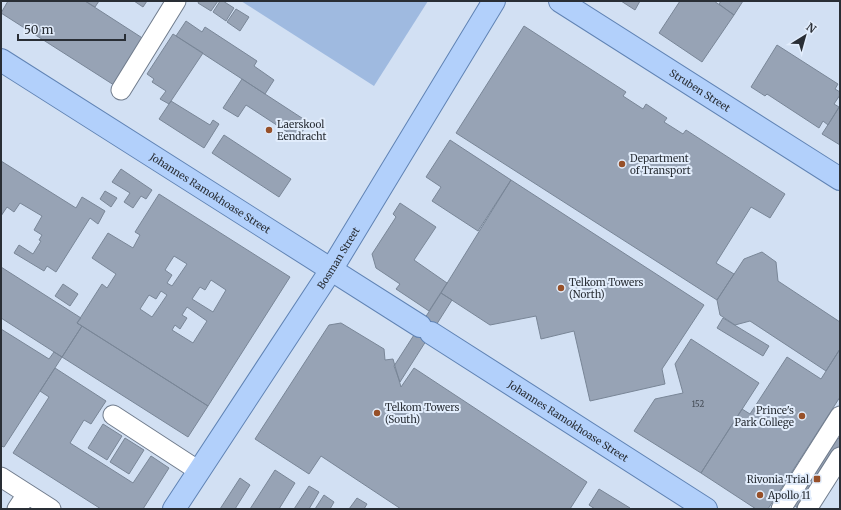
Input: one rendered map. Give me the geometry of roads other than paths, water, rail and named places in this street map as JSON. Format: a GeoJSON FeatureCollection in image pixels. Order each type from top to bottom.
{"type":"FeatureCollection","features":[{"type":"Feature","properties":{"kind":"main road","name":"Bosman Street"},"geometry":{"type":"LineString","coordinates":[[174,509],[331,270],[494,1]]}},
{"type":"Feature","properties":{"kind":"main road","name":"Struben Street"},"geometry":{"type":"LineString","coordinates":[[560,1],[840,179]]}},
{"type":"Feature","properties":{"kind":"main road","name":"Johannes Ramokhoase Street"},"geometry":{"type":"LineString","coordinates":[[1,60],[706,509]]}},
{"type":"Feature","properties":{"kind":"street"},"geometry":{"type":"LineString","coordinates":[[121,90],[176,1]]}},
{"type":"Feature","properties":{"kind":"street"},"geometry":{"type":"LineString","coordinates":[[113,415],[199,471]]}},
{"type":"Feature","properties":{"kind":"street"},"geometry":{"type":"LineString","coordinates":[[781,509],[840,416]]}},
{"type":"Feature","properties":{"kind":"street"},"geometry":{"type":"LineString","coordinates":[[790,509],[840,433]]}},
{"type":"Feature","properties":{"kind":"street"},"geometry":{"type":"LineString","coordinates":[[807,509],[840,457]]}},
{"type":"Feature","properties":{"kind":"street"},"geometry":{"type":"LineString","coordinates":[[1,477],[51,509]]}},
{"type":"Feature","properties":{"kind":"street"},"geometry":{"type":"LineString","coordinates":[[817,509],[839,478]]}},
{"type":"Feature","properties":{"kind":"street"},"geometry":{"type":"LineString","coordinates":[[17,509],[27,494]]}},
{"type":"Feature","properties":{"kind":"place","name":"Laerskool Eendracht"},"geometry":{"type":"Point","coordinates":[269,130]}},
{"type":"Feature","properties":{"kind":"place","name":"Department of Transport"},"geometry":{"type":"Point","coordinates":[622,164]}},
{"type":"Feature","properties":{"kind":"place","name":"Telkom Towers (North)"},"geometry":{"type":"Point","coordinates":[561,288]}},
{"type":"Feature","properties":{"kind":"place","name":"Telkom Towers (South)"},"geometry":{"type":"Point","coordinates":[377,413]}},
{"type":"Feature","properties":{"kind":"place","name":"Prince's Park College"},"geometry":{"type":"Point","coordinates":[802,416]}},
{"type":"Feature","properties":{"kind":"place","name":"Rivonia Trial"},"geometry":{"type":"Point","coordinates":[817,479]}},
{"type":"Feature","properties":{"kind":"place","name":"Apollo 11"},"geometry":{"type":"Point","coordinates":[760,495]}}]}
